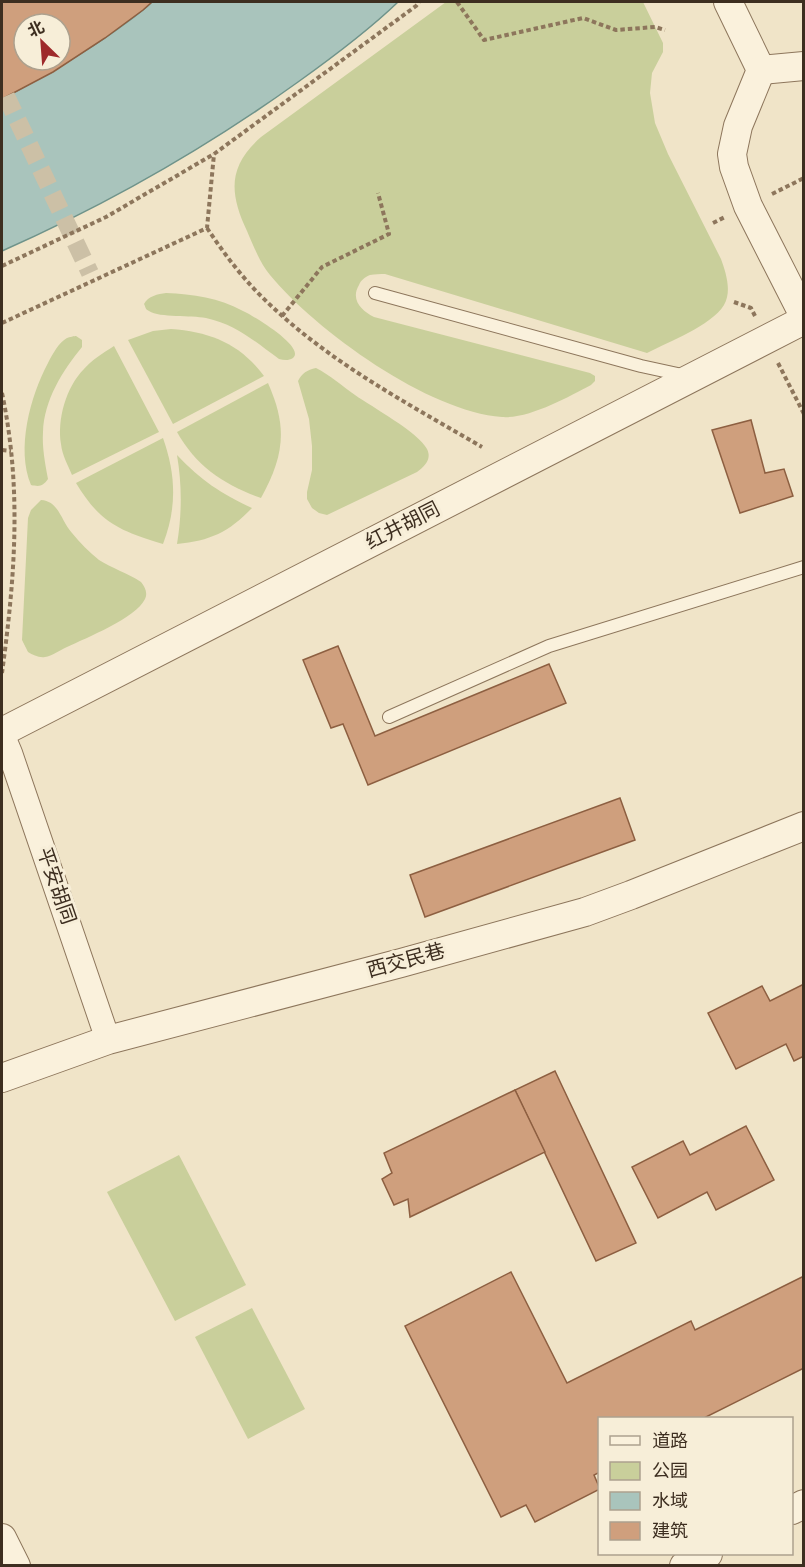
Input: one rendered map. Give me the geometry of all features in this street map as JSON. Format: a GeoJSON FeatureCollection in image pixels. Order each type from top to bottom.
{"type":"FeatureCollection","features":[{"type":"Feature","properties":{"kind":"street"},"geometry":{"type":"LineString","coordinates":[[728,2],[761,70],[738,126],[732,154],[734,167],[742,193],[804,318]]}},
{"type":"Feature","properties":{"kind":"street"},"geometry":{"type":"LineString","coordinates":[[761,70],[804,66]]}},
{"type":"Feature","properties":{"kind":"street","name":"红井胡同"},"geometry":{"type":"LineString","coordinates":[[2,733],[692,378],[804,318]]}},
{"type":"Feature","properties":{"kind":"street","name":"平安胡同"},"geometry":{"type":"LineString","coordinates":[[2,733],[108,1040]]}},
{"type":"Feature","properties":{"kind":"street","name":"西交民巷"},"geometry":{"type":"LineString","coordinates":[[2,1078],[108,1040],[585,912],[804,826]]}},
{"type":"Feature","properties":{"kind":"street"},"geometry":{"type":"LineString","coordinates":[[2,1538],[16,1566]]}},
{"type":"Feature","properties":{"kind":"street"},"geometry":{"type":"LineString","coordinates":[[684,1566],[706,1555]]}},
{"type":"Feature","properties":{"kind":"lane"},"geometry":{"type":"LineString","coordinates":[[375,293],[692,378]]}},
{"type":"Feature","properties":{"kind":"lane"},"geometry":{"type":"LineString","coordinates":[[389,717],[549,646],[804,567]]}},
{"type":"Feature","properties":{"kind":"path"},"geometry":{"type":"LineString","coordinates":[[2,266],[106,217],[214,154],[419,2]]}},
{"type":"Feature","properties":{"kind":"path"},"geometry":{"type":"LineString","coordinates":[[457,2],[484,40],[583,18],[616,30],[656,27],[665,30]]}},
{"type":"Feature","properties":{"kind":"path"},"geometry":{"type":"LineString","coordinates":[[214,154],[207,228],[241,273],[282,316],[363,378],[482,447]]}},
{"type":"Feature","properties":{"kind":"path"},"geometry":{"type":"LineString","coordinates":[[282,316],[322,267],[389,234],[378,193]]}},
{"type":"Feature","properties":{"kind":"path"},"geometry":{"type":"LineString","coordinates":[[2,323],[207,228]]}},
{"type":"Feature","properties":{"kind":"path"},"geometry":{"type":"LineString","coordinates":[[2,393],[11,451],[15,513],[15,547],[2,673]]}},
{"type":"Feature","properties":{"kind":"path"},"geometry":{"type":"LineString","coordinates":[[2,450],[11,451]]}},
{"type":"Feature","properties":{"kind":"green space"},"geometry":{"type":"Polygon","coordinates":[[[446,2],[643,2],[663,43],[663,52],[652,73],[650,93],[655,123],[668,154],[721,259],[727,282],[728,294],[718,313],[699,327],[647,353],[385,274],[370,275],[362,280],[357,290],[357,300],[365,312],[374,317],[595,376],[595,381],[591,385],[571,395],[536,411],[513,417],[473,412],[441,401],[376,365],[315,320],[290,297],[263,265],[241,217],[235,192],[237,169],[250,148],[261,137],[446,2]]]}},
{"type":"Feature","properties":{"kind":"green space"},"geometry":{"type":"Polygon","coordinates":[[[166,293],[206,298],[243,311],[285,339],[295,353],[293,358],[279,359],[245,334],[217,321],[200,317],[160,315],[146,309],[144,304],[148,299],[166,293]]]}},
{"type":"Feature","properties":{"kind":"green space"},"geometry":{"type":"Polygon","coordinates":[[[171,329],[199,333],[224,342],[245,356],[264,376],[173,424],[128,340],[153,331],[171,329]]]}},
{"type":"Feature","properties":{"kind":"green space"},"geometry":{"type":"Polygon","coordinates":[[[76,336],[82,340],[82,347],[56,386],[44,420],[43,443],[48,479],[41,485],[31,485],[25,456],[25,440],[31,407],[41,377],[54,353],[64,340],[76,336]]]}},
{"type":"Feature","properties":{"kind":"green space"},"geometry":{"type":"Polygon","coordinates":[[[114,346],[159,432],[72,475],[61,444],[60,425],[64,404],[72,385],[84,369],[114,346]]]}},
{"type":"Feature","properties":{"kind":"green space"},"geometry":{"type":"Polygon","coordinates":[[[316,368],[414,435],[427,449],[429,456],[425,465],[417,472],[327,515],[312,508],[307,499],[312,470],[312,446],[309,419],[298,381],[305,372],[316,368]]]}},
{"type":"Feature","properties":{"kind":"green space"},"geometry":{"type":"Polygon","coordinates":[[[268,383],[279,414],[281,442],[275,469],[261,498],[235,487],[212,473],[193,455],[177,432],[268,383]]]}},
{"type":"Feature","properties":{"kind":"green space"},"geometry":{"type":"Polygon","coordinates":[[[163,438],[172,478],[173,504],[163,544],[135,535],[112,524],[94,508],[76,483],[163,438]]]}},
{"type":"Feature","properties":{"kind":"green space"},"geometry":{"type":"Polygon","coordinates":[[[177,455],[212,486],[252,508],[218,534],[177,544],[181,500],[177,455]]]}},
{"type":"Feature","properties":{"kind":"green space"},"geometry":{"type":"Polygon","coordinates":[[[41,500],[47,501],[56,508],[81,544],[99,560],[141,582],[146,595],[140,606],[121,620],[98,633],[43,657],[28,652],[22,640],[28,518],[31,510],[41,500]]]}},
{"type":"Feature","properties":{"kind":"green space"},"geometry":{"type":"Polygon","coordinates":[[[179,1155],[246,1285],[175,1321],[107,1192],[179,1155]]]}},
{"type":"Feature","properties":{"kind":"green space"},"geometry":{"type":"Polygon","coordinates":[[[252,1308],[305,1409],[248,1439],[195,1337],[252,1308]]]}},
{"type":"Feature","properties":{"kind":"water"},"geometry":{"type":"Polygon","coordinates":[[[152,2],[398,2],[337,53],[228,130],[117,195],[2,251],[2,99],[50,72],[72,72],[72,59],[152,2]]]}},
{"type":"Feature","properties":{"kind":"building"},"geometry":{"type":"Polygon","coordinates":[[[2,2],[152,2],[72,60],[72,12],[12,12],[12,72],[53,72],[2,99],[2,2]]]}},
{"type":"Feature","properties":{"kind":"building"},"geometry":{"type":"Polygon","coordinates":[[[751,420],[765,473],[784,469],[793,496],[740,513],[712,430],[751,420]]]}},
{"type":"Feature","properties":{"kind":"building"},"geometry":{"type":"Polygon","coordinates":[[[338,646],[375,736],[549,664],[566,703],[368,785],[343,724],[331,728],[303,660],[338,646]]]}},
{"type":"Feature","properties":{"kind":"building"},"geometry":{"type":"Polygon","coordinates":[[[620,798],[635,840],[425,917],[410,875],[620,798]]]}},
{"type":"Feature","properties":{"kind":"building"},"geometry":{"type":"Polygon","coordinates":[[[804,984],[804,1056],[794,1061],[786,1044],[736,1069],[708,1013],[762,986],[770,1001],[804,984]]]}},
{"type":"Feature","properties":{"kind":"building"},"geometry":{"type":"Polygon","coordinates":[[[555,1071],[636,1243],[596,1261],[515,1090],[555,1071]]]}},
{"type":"Feature","properties":{"kind":"building"},"geometry":{"type":"Polygon","coordinates":[[[515,1090],[545,1152],[410,1217],[408,1199],[394,1205],[382,1179],[392,1173],[384,1153],[515,1090]]]}},
{"type":"Feature","properties":{"kind":"building"},"geometry":{"type":"Polygon","coordinates":[[[746,1126],[774,1180],[716,1210],[707,1192],[658,1218],[632,1167],[683,1141],[690,1155],[746,1126]]]}},
{"type":"Feature","properties":{"kind":"building"},"geometry":{"type":"Polygon","coordinates":[[[511,1272],[567,1383],[691,1321],[695,1330],[804,1276],[804,1368],[706,1417],[598,1417],[598,1473],[594,1475],[598,1490],[535,1522],[526,1505],[501,1517],[405,1326],[511,1272]]]}},
{"type":"Feature","properties":{"kind":"tunnel"},"geometry":{"type":"LineString","coordinates":[[6,96],[90,273]]}}]}
